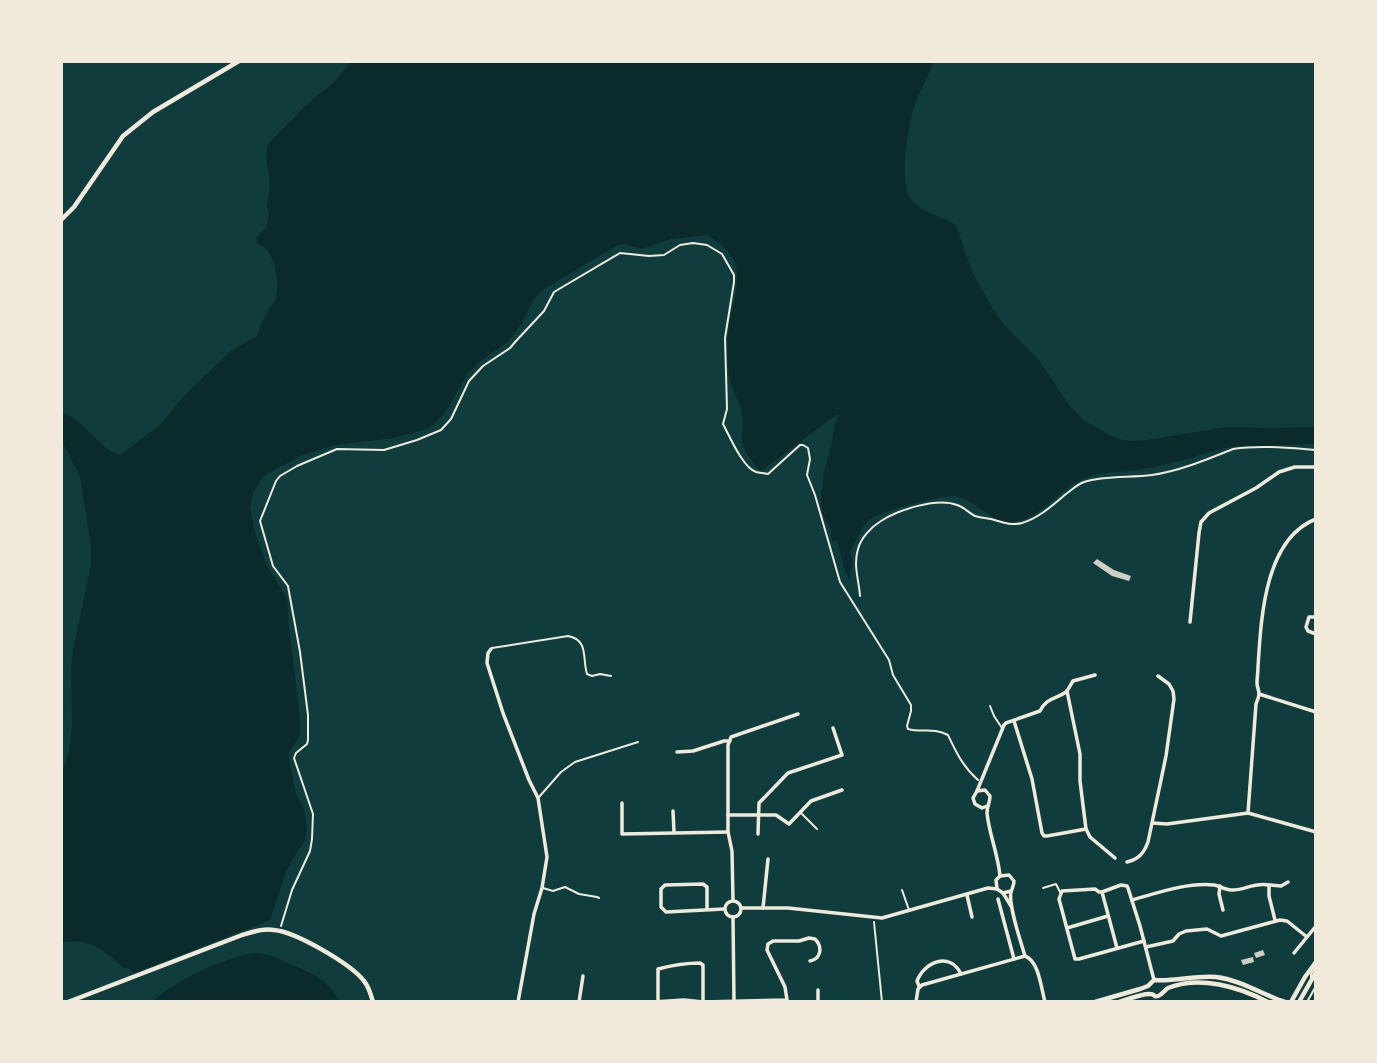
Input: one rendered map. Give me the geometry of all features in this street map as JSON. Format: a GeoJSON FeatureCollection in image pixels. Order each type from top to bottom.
{"type":"FeatureCollection","features":[{"type":"Feature","properties":{"kind":"street"},"geometry":{"type":"LineString","coordinates":[[61,220],[74,207],[123,136],[153,112],[239,61]]}},
{"type":"Feature","properties":{"kind":"street"},"geometry":{"type":"LineString","coordinates":[[1190,622],[1201,522],[1209,513],[1256,488],[1279,472],[1296,467],[1316,467]]}},
{"type":"Feature","properties":{"kind":"street"},"geometry":{"type":"LineString","coordinates":[[1248,813],[1265,600],[1272,570],[1281,551],[1301,526],[1316,519]]}},
{"type":"Feature","properties":{"kind":"street"},"geometry":{"type":"LineString","coordinates":[[1316,617],[1310,617],[1306,627],[1308,631],[1316,634]]}},
{"type":"Feature","properties":{"kind":"street"},"geometry":{"type":"LineString","coordinates":[[491,649],[487,658],[491,677],[538,798],[547,857],[518,1002]]}},
{"type":"Feature","properties":{"kind":"street"},"geometry":{"type":"LineString","coordinates":[[988,822],[973,798],[1006,723],[1040,711],[1049,700],[1067,691],[1073,681],[1095,675]]}},
{"type":"Feature","properties":{"kind":"street"},"geometry":{"type":"LineString","coordinates":[[1128,862],[1139,858],[1146,849],[1166,756],[1174,699],[1173,691],[1158,676]]}},
{"type":"Feature","properties":{"kind":"street"},"geometry":{"type":"LineString","coordinates":[[1067,691],[1080,754],[1080,781],[1086,829],[1090,838],[1115,858]]}},
{"type":"Feature","properties":{"kind":"street"},"geometry":{"type":"LineString","coordinates":[[1259,694],[1316,712]]}},
{"type":"Feature","properties":{"kind":"street"},"geometry":{"type":"LineString","coordinates":[[733,900],[728,815],[728,745],[731,737],[798,714]]}},
{"type":"Feature","properties":{"kind":"street"},"geometry":{"type":"LineString","coordinates":[[1014,721],[1032,779],[1042,833],[1047,836],[1086,829]]}},
{"type":"Feature","properties":{"kind":"street"},"geometry":{"type":"LineString","coordinates":[[758,834],[759,803],[788,773],[842,755],[833,728]]}},
{"type":"Feature","properties":{"kind":"street"},"geometry":{"type":"LineString","coordinates":[[677,752],[693,751],[730,741]]}},
{"type":"Feature","properties":{"kind":"street"},"geometry":{"type":"LineString","coordinates":[[982,779],[990,796],[987,806],[988,822],[1000,876]]}},
{"type":"Feature","properties":{"kind":"street"},"geometry":{"type":"LineString","coordinates":[[728,815],[776,815],[788,824],[811,801],[842,790]]}},
{"type":"Feature","properties":{"kind":"street"},"geometry":{"type":"LineString","coordinates":[[977,791],[985,790]]}},
{"type":"Feature","properties":{"kind":"street"},"geometry":{"type":"LineString","coordinates":[[622,803],[622,834],[729,832]]}},
{"type":"Feature","properties":{"kind":"street"},"geometry":{"type":"LineString","coordinates":[[979,807],[987,806]]}},
{"type":"Feature","properties":{"kind":"street"},"geometry":{"type":"LineString","coordinates":[[673,811],[674,832]]}},
{"type":"Feature","properties":{"kind":"street"},"geometry":{"type":"LineString","coordinates":[[1153,823],[1167,824],[1248,813],[1316,832]]}},
{"type":"Feature","properties":{"kind":"street"},"geometry":{"type":"LineString","coordinates":[[763,908],[768,859]]}},
{"type":"Feature","properties":{"kind":"street"},"geometry":{"type":"LineString","coordinates":[[998,859],[1006,875]]}},
{"type":"Feature","properties":{"kind":"street"},"geometry":{"type":"LineString","coordinates":[[997,889],[996,880],[1000,876],[1006,875],[1014,881],[1011,891],[1012,908],[1025,956]]}},
{"type":"Feature","properties":{"kind":"street"},"geometry":{"type":"LineString","coordinates":[[1132,900],[1178,888],[1211,885],[1230,890],[1255,884],[1281,886],[1288,882]]}},
{"type":"Feature","properties":{"kind":"street"},"geometry":{"type":"LineString","coordinates":[[707,910],[707,887],[703,884],[665,885],[661,889],[661,907],[666,912],[707,910],[724,909]]}},
{"type":"Feature","properties":{"kind":"street"},"geometry":{"type":"LineString","coordinates":[[1220,886],[1223,911]]}},
{"type":"Feature","properties":{"kind":"street"},"geometry":{"type":"LineString","coordinates":[[1269,886],[1275,920]]}},
{"type":"Feature","properties":{"kind":"street"},"geometry":{"type":"LineString","coordinates":[[741,908],[788,908],[882,918],[988,888],[1003,893],[1012,908]]}},
{"type":"Feature","properties":{"kind":"street"},"geometry":{"type":"LineString","coordinates":[[1102,892],[1108,888],[1128,888],[1154,980]]}},
{"type":"Feature","properties":{"kind":"street"},"geometry":{"type":"LineString","coordinates":[[1102,892],[1095,889],[1065,890],[1060,893],[1066,928],[1076,959],[1144,941]]}},
{"type":"Feature","properties":{"kind":"street"},"geometry":{"type":"LineString","coordinates":[[1003,893],[1011,891]]}},
{"type":"Feature","properties":{"kind":"street"},"geometry":{"type":"LineString","coordinates":[[1102,892],[1117,948]]}},
{"type":"Feature","properties":{"kind":"street"},"geometry":{"type":"LineString","coordinates":[[967,895],[972,917]]}},
{"type":"Feature","properties":{"kind":"street"},"geometry":{"type":"LineString","coordinates":[[998,899],[1014,959]]}},
{"type":"Feature","properties":{"kind":"street"},"geometry":{"type":"LineString","coordinates":[[733,900],[741,908]]}},
{"type":"Feature","properties":{"kind":"street"},"geometry":{"type":"LineString","coordinates":[[724,909],[727,903],[733,900]]}},
{"type":"Feature","properties":{"kind":"street"},"geometry":{"type":"LineString","coordinates":[[724,909],[728,916],[733,917],[739,914],[741,908]]}},
{"type":"Feature","properties":{"kind":"street"},"geometry":{"type":"LineString","coordinates":[[1066,928],[1108,916]]}},
{"type":"Feature","properties":{"kind":"street"},"geometry":{"type":"LineString","coordinates":[[733,917],[734,1001]]}},
{"type":"Feature","properties":{"kind":"street"},"geometry":{"type":"LineString","coordinates":[[1146,947],[1173,941],[1179,934],[1186,932],[1208,929],[1221,936],[1275,920],[1287,921],[1307,937]]}},
{"type":"Feature","properties":{"kind":"street"},"geometry":{"type":"LineString","coordinates":[[1294,953],[1316,926]]}},
{"type":"Feature","properties":{"kind":"street"},"geometry":{"type":"LineString","coordinates":[[68,1002],[263,929],[280,930],[305,940],[351,969],[365,983],[373,1002]]}},
{"type":"Feature","properties":{"kind":"street"},"geometry":{"type":"LineString","coordinates":[[703,1002],[703,965],[680,963],[674,967],[658,969],[655,1001],[684,1000],[703,1002],[787,1001],[785,987],[767,950],[768,944],[773,941],[799,942],[815,939],[820,946],[820,953],[816,959],[810,961]]}},
{"type":"Feature","properties":{"kind":"street"},"geometry":{"type":"LineString","coordinates":[[916,1002],[920,986],[1025,956],[1035,964],[1045,1002]]}},
{"type":"Feature","properties":{"kind":"street"},"geometry":{"type":"LineString","coordinates":[[920,986],[917,981],[920,974],[934,963],[951,962],[961,974]]}},
{"type":"Feature","properties":{"kind":"street"},"geometry":{"type":"LineString","coordinates":[[1290,1002],[1305,977],[1316,965]]}},
{"type":"Feature","properties":{"kind":"street"},"geometry":{"type":"LineString","coordinates":[[1299,1002],[1313,975]]}},
{"type":"Feature","properties":{"kind":"street"},"geometry":{"type":"LineString","coordinates":[[579,1002],[583,976]]}},
{"type":"Feature","properties":{"kind":"street"},"geometry":{"type":"LineString","coordinates":[[1154,980],[1198,976],[1225,979],[1285,1002]]}},
{"type":"Feature","properties":{"kind":"street"},"geometry":{"type":"LineString","coordinates":[[1095,1002],[1148,986],[1154,980]]}},
{"type":"Feature","properties":{"kind":"street"},"geometry":{"type":"LineString","coordinates":[[1161,981],[1164,990]]}},
{"type":"Feature","properties":{"kind":"street"},"geometry":{"type":"LineString","coordinates":[[1148,986],[1150,993],[1158,999],[1164,990],[1197,983],[1237,988],[1268,1002]]}},
{"type":"Feature","properties":{"kind":"street"},"geometry":{"type":"LineString","coordinates":[[1237,988],[1245,985]]}},
{"type":"Feature","properties":{"kind":"street"},"geometry":{"type":"LineString","coordinates":[[1245,985],[1249,992]]}},
{"type":"Feature","properties":{"kind":"street"},"geometry":{"type":"LineString","coordinates":[[818,990],[818,1002]]}},
{"type":"Feature","properties":{"kind":"street"},"geometry":{"type":"LineString","coordinates":[[1119,1002],[1150,993]]}},
{"type":"Feature","properties":{"kind":"lane"},"geometry":{"type":"LineString","coordinates":[[491,649],[573,637],[579,640],[583,648],[587,674],[611,676]]}},
{"type":"Feature","properties":{"kind":"lane"},"geometry":{"type":"LineString","coordinates":[[990,706],[993,716],[1003,728]]}},
{"type":"Feature","properties":{"kind":"lane"},"geometry":{"type":"LineString","coordinates":[[538,798],[561,772],[575,762],[638,743]]}},
{"type":"Feature","properties":{"kind":"lane"},"geometry":{"type":"LineString","coordinates":[[800,812],[817,829]]}},
{"type":"Feature","properties":{"kind":"lane"},"geometry":{"type":"LineString","coordinates":[[1043,888],[1056,884],[1060,893]]}},
{"type":"Feature","properties":{"kind":"lane"},"geometry":{"type":"LineString","coordinates":[[542,888],[553,891],[565,887],[579,894],[599,898]]}},
{"type":"Feature","properties":{"kind":"lane"},"geometry":{"type":"LineString","coordinates":[[902,890],[909,911]]}},
{"type":"Feature","properties":{"kind":"lane"},"geometry":{"type":"LineString","coordinates":[[1305,977],[1313,975],[1316,965]]}},
{"type":"Feature","properties":{"kind":"path"},"geometry":{"type":"LineString","coordinates":[[280,930],[292,890],[310,851],[313,814],[294,758],[308,740],[308,715],[300,652],[288,586],[273,566],[260,521],[276,481],[297,466],[338,449],[384,450],[441,430],[478,370],[516,341],[544,311],[554,292],[620,253],[664,255],[687,243],[707,245],[722,254],[734,275],[725,338],[727,409],[723,424],[747,466],[754,472],[768,474],[800,445],[808,448],[810,459],[807,475],[840,582],[889,660],[893,676],[911,705],[908,729],[939,730],[948,735],[966,769],[977,780],[982,779]]}},
{"type":"Feature","properties":{"kind":"path"},"geometry":{"type":"LineString","coordinates":[[860,596],[856,560],[859,546],[866,534],[879,521],[930,503],[951,503],[982,518],[1002,524],[1021,524],[1034,519],[1077,485],[1088,481],[1152,475],[1244,447],[1316,450]]}},
{"type":"Feature","properties":{"kind":"path"},"geometry":{"type":"LineString","coordinates":[[874,918],[882,1002]]}},
{"type":"Feature","properties":{"kind":"path"},"geometry":{"type":"LineString","coordinates":[[1307,1002],[1316,986]]}},
{"type":"Feature","properties":{"kind":"water"},"geometry":{"type":"Polygon","coordinates":[[[352,61],[933,61],[916,101],[909,128],[905,156],[908,195],[923,209],[956,225],[972,272],[994,311],[1004,325],[1039,360],[1071,408],[1085,421],[1109,435],[1131,441],[1227,427],[1316,427],[1316,444],[1230,447],[1180,461],[1091,476],[1075,482],[1037,513],[1018,521],[1002,521],[967,500],[953,496],[899,507],[875,516],[864,526],[850,552],[853,564],[850,580],[837,540],[832,541],[830,526],[822,514],[824,472],[839,415],[761,471],[745,449],[742,414],[728,366],[729,327],[737,282],[736,266],[732,257],[708,235],[671,239],[642,249],[624,244],[616,246],[544,289],[533,300],[522,323],[508,342],[468,373],[444,414],[427,429],[394,438],[335,445],[300,456],[261,480],[253,493],[250,508],[256,536],[268,568],[286,596],[288,605],[300,717],[300,736],[289,752],[289,760],[296,793],[304,809],[307,827],[305,840],[286,872],[270,920],[134,973],[89,944],[61,943],[61,776],[69,751],[73,650],[91,565],[91,545],[80,477],[61,439],[61,412],[78,421],[105,447],[120,455],[160,425],[184,396],[231,351],[257,336],[275,300],[277,285],[273,260],[256,238],[266,228],[269,215],[267,207],[270,182],[266,158],[268,144],[305,106],[335,81],[352,61]]]}},
{"type":"Feature","properties":{"kind":"water"},"geometry":{"type":"Polygon","coordinates":[[[255,953],[274,957],[314,975],[331,988],[340,1002],[151,1002],[200,971],[255,953]]]}},
{"type":"Feature","properties":{"kind":"building"},"geometry":{"type":"Polygon","coordinates":[[[1097,559],[1114,570],[1131,576],[1129,581],[1112,576],[1093,563],[1097,559]]]}},
{"type":"Feature","properties":{"kind":"building"},"geometry":{"type":"Polygon","coordinates":[[[1263,950],[1265,955],[1256,958],[1254,953],[1263,950]]]}},
{"type":"Feature","properties":{"kind":"building"},"geometry":{"type":"Polygon","coordinates":[[[1253,957],[1254,962],[1243,965],[1241,960],[1253,957]]]}}]}
